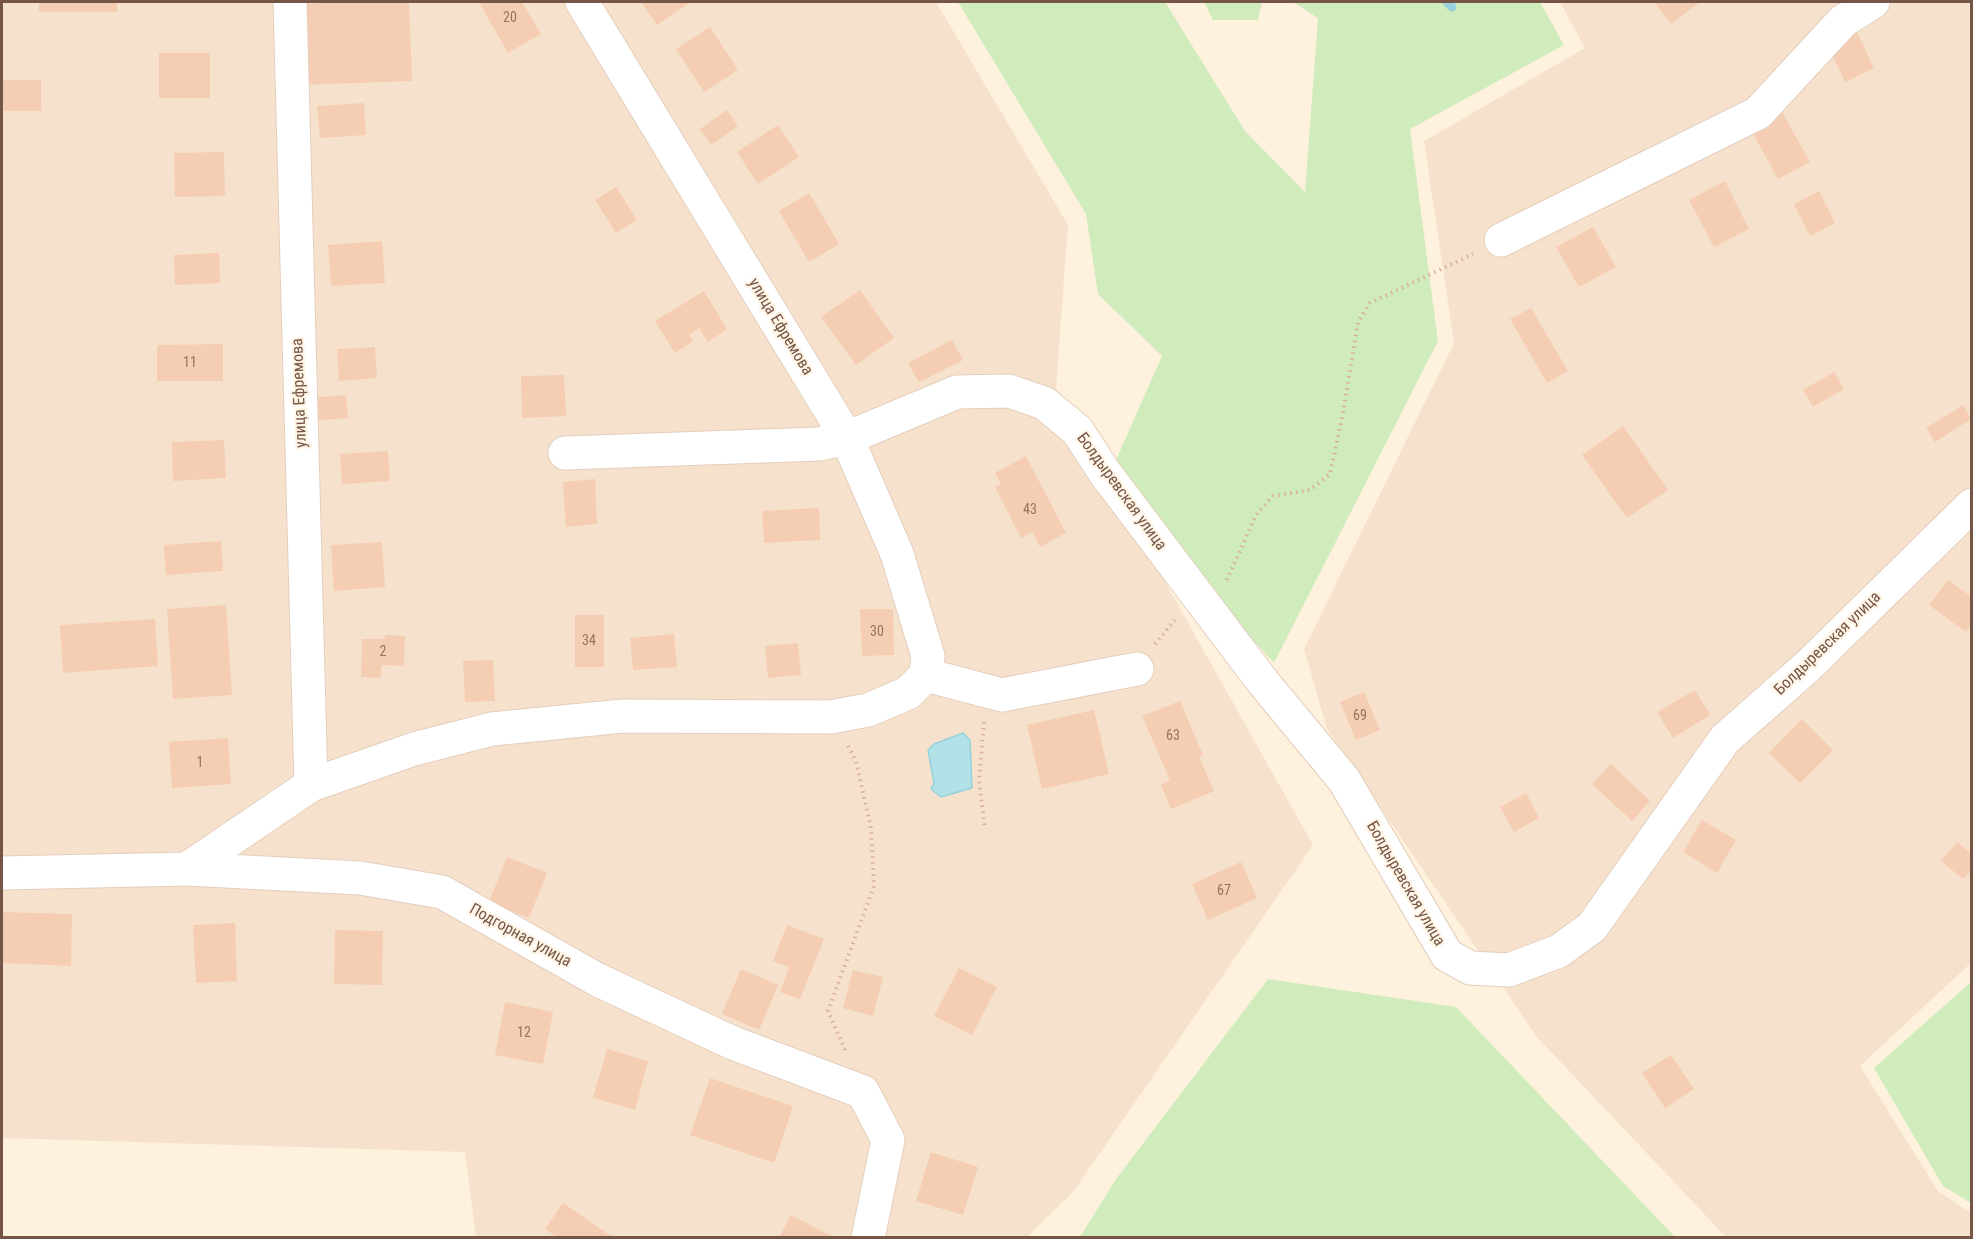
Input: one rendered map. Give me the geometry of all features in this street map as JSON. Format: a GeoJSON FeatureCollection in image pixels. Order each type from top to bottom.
{"type":"FeatureCollection","features":[{"type":"Feature","properties":{"kind":"street","name":"улица Ефремова"},"geometry":{"type":"LineString","coordinates":[[290,2],[311,785]]}},
{"type":"Feature","properties":{"kind":"street","name":"улица Ефремова"},"geometry":{"type":"LineString","coordinates":[[582,2],[847,438],[897,554],[928,656],[926,675]]}},
{"type":"Feature","properties":{"kind":"street"},"geometry":{"type":"LineString","coordinates":[[1501,240],[1758,113],[1843,21],[1873,2]]}},
{"type":"Feature","properties":{"kind":"street","name":"Болдыревская улица"},"geometry":{"type":"LineString","coordinates":[[565,453],[819,444],[847,438],[957,392],[1009,391],[1044,403],[1077,430],[1263,682],[1344,780],[1447,955],[1470,968],[1509,970],[1558,951],[1592,927],[1725,739],[1808,666],[1971,505]]}},
{"type":"Feature","properties":{"kind":"street"},"geometry":{"type":"LineString","coordinates":[[187,869],[311,785],[414,749],[492,729],[623,717],[831,717],[868,710],[908,693],[926,675],[1002,695],[1137,669]]}},
{"type":"Feature","properties":{"kind":"street","name":"Подгорная улица"},"geometry":{"type":"LineString","coordinates":[[2,873],[187,869],[360,878],[442,892],[598,980],[733,1043],[862,1092]]}},
{"type":"Feature","properties":{"kind":"street"},"geometry":{"type":"LineString","coordinates":[[862,1092],[888,1140],[868,1238]]}},
{"type":"Feature","properties":{"kind":"path"},"geometry":{"type":"LineString","coordinates":[[1137,669],[1170,623],[1222,591],[1256,515],[1273,496],[1310,490],[1330,474],[1358,322],[1370,303],[1501,240]]}},
{"type":"Feature","properties":{"kind":"path"},"geometry":{"type":"LineString","coordinates":[[985,828],[979,781],[987,691]]}},
{"type":"Feature","properties":{"kind":"path"},"geometry":{"type":"LineString","coordinates":[[831,717],[856,761],[871,828],[874,886],[828,1011],[862,1092]]}},
{"type":"Feature","properties":{"kind":"shaded area"},"geometry":{"type":"Polygon","coordinates":[[[2,2],[936,2],[1068,225],[1056,388],[1313,845],[1073,1192],[1027,1237],[476,1237],[465,1152],[2,1138],[2,2]]]}},
{"type":"Feature","properties":{"kind":"shaded area"},"geometry":{"type":"Polygon","coordinates":[[[1560,2],[1971,2],[1971,963],[1860,1066],[1938,1191],[1971,1213],[1971,1237],[1726,1237],[1536,1036],[1327,729],[1304,649],[1454,343],[1424,141],[1585,48],[1560,2]]]}},
{"type":"Feature","properties":{"kind":"green space"},"geometry":{"type":"Polygon","coordinates":[[[958,2],[1165,2],[1245,131],[1305,192],[1318,18],[1293,2],[1540,2],[1564,45],[1410,129],[1438,341],[1274,663],[1186,567],[1116,460],[1162,356],[1098,294],[1086,214],[958,2]]]}},
{"type":"Feature","properties":{"kind":"green space"},"geometry":{"type":"Polygon","coordinates":[[[1204,2],[1262,2],[1258,20],[1213,20],[1204,2]]]}},
{"type":"Feature","properties":{"kind":"green space"},"geometry":{"type":"Polygon","coordinates":[[[1268,979],[1456,1007],[1675,1237],[1080,1237],[1116,1179],[1268,979]]]}},
{"type":"Feature","properties":{"kind":"green space"},"geometry":{"type":"Polygon","coordinates":[[[1971,982],[1971,1203],[1943,1186],[1874,1068],[1971,982]]]}},
{"type":"Feature","properties":{"kind":"water"},"geometry":{"type":"Polygon","coordinates":[[[963,733],[970,740],[972,788],[941,797],[931,789],[934,783],[928,750],[934,744],[963,733]]]}},
{"type":"Feature","properties":{"kind":"building"},"geometry":{"type":"Polygon","coordinates":[[[39,2],[117,2],[117,12],[39,12],[39,2]]]}},
{"type":"Feature","properties":{"kind":"building"},"geometry":{"type":"Polygon","coordinates":[[[409,2],[412,81],[300,85],[296,4],[409,2]]]}},
{"type":"Feature","properties":{"kind":"building"},"geometry":{"type":"Polygon","coordinates":[[[479,2],[522,2],[541,34],[508,53],[479,2]]]}},
{"type":"Feature","properties":{"kind":"building"},"geometry":{"type":"Polygon","coordinates":[[[641,2],[691,2],[657,25],[641,2]]]}},
{"type":"Feature","properties":{"kind":"building"},"geometry":{"type":"Polygon","coordinates":[[[1654,2],[1700,2],[1671,24],[1654,2]]]}},
{"type":"Feature","properties":{"kind":"building"},"geometry":{"type":"Polygon","coordinates":[[[710,27],[738,70],[704,92],[676,49],[710,27]]]}},
{"type":"Feature","properties":{"kind":"building"},"geometry":{"type":"Polygon","coordinates":[[[1856,30],[1874,68],[1845,82],[1827,44],[1856,30]]]}},
{"type":"Feature","properties":{"kind":"building"},"geometry":{"type":"Polygon","coordinates":[[[159,53],[210,53],[210,98],[159,98],[159,53]]]}},
{"type":"Feature","properties":{"kind":"building"},"geometry":{"type":"Polygon","coordinates":[[[2,80],[41,80],[41,111],[2,111],[2,80]]]}},
{"type":"Feature","properties":{"kind":"building"},"geometry":{"type":"Polygon","coordinates":[[[364,103],[366,135],[320,138],[317,106],[364,103]]]}},
{"type":"Feature","properties":{"kind":"building"},"geometry":{"type":"Polygon","coordinates":[[[727,110],[738,126],[711,145],[700,129],[727,110]]]}},
{"type":"Feature","properties":{"kind":"building"},"geometry":{"type":"Polygon","coordinates":[[[1782,112],[1810,162],[1778,179],[1751,130],[1782,112]]]}},
{"type":"Feature","properties":{"kind":"building"},"geometry":{"type":"Polygon","coordinates":[[[778,125],[799,157],[758,184],[737,152],[778,125]]]}},
{"type":"Feature","properties":{"kind":"building"},"geometry":{"type":"Polygon","coordinates":[[[224,152],[225,196],[175,197],[174,153],[224,152]]]}},
{"type":"Feature","properties":{"kind":"building"},"geometry":{"type":"Polygon","coordinates":[[[1725,181],[1749,229],[1714,247],[1689,200],[1725,181]]]}},
{"type":"Feature","properties":{"kind":"building"},"geometry":{"type":"Polygon","coordinates":[[[616,187],[637,220],[616,233],[595,200],[616,187]]]}},
{"type":"Feature","properties":{"kind":"building"},"geometry":{"type":"Polygon","coordinates":[[[1819,191],[1835,223],[1810,236],[1794,204],[1819,191]]]}},
{"type":"Feature","properties":{"kind":"building"},"geometry":{"type":"Polygon","coordinates":[[[809,193],[839,244],[809,262],[779,211],[809,193]]]}},
{"type":"Feature","properties":{"kind":"building"},"geometry":{"type":"Polygon","coordinates":[[[1593,227],[1616,267],[1579,287],[1556,247],[1593,227]]]}},
{"type":"Feature","properties":{"kind":"building"},"geometry":{"type":"Polygon","coordinates":[[[382,241],[385,283],[331,286],[328,245],[382,241]]]}},
{"type":"Feature","properties":{"kind":"building"},"geometry":{"type":"Polygon","coordinates":[[[219,253],[220,283],[175,285],[174,255],[219,253]]]}},
{"type":"Feature","properties":{"kind":"building"},"geometry":{"type":"Polygon","coordinates":[[[860,290],[894,338],[856,365],[821,317],[860,290]]]}},
{"type":"Feature","properties":{"kind":"building"},"geometry":{"type":"Polygon","coordinates":[[[704,291],[727,329],[708,342],[699,328],[689,335],[693,341],[675,353],[655,321],[704,291]]]}},
{"type":"Feature","properties":{"kind":"building"},"geometry":{"type":"Polygon","coordinates":[[[1531,308],[1568,371],[1547,383],[1510,319],[1531,308]]]}},
{"type":"Feature","properties":{"kind":"building"},"geometry":{"type":"Polygon","coordinates":[[[952,340],[963,360],[919,382],[908,363],[952,340]]]}},
{"type":"Feature","properties":{"kind":"building"},"geometry":{"type":"Polygon","coordinates":[[[223,344],[223,381],[157,381],[157,345],[223,344]]]}},
{"type":"Feature","properties":{"kind":"building"},"geometry":{"type":"Polygon","coordinates":[[[375,347],[377,378],[339,381],[337,349],[375,347]]]}},
{"type":"Feature","properties":{"kind":"building"},"geometry":{"type":"Polygon","coordinates":[[[1834,372],[1844,389],[1813,407],[1803,390],[1834,372]]]}},
{"type":"Feature","properties":{"kind":"building"},"geometry":{"type":"Polygon","coordinates":[[[564,375],[566,416],[522,418],[521,376],[564,375]]]}},
{"type":"Feature","properties":{"kind":"building"},"geometry":{"type":"Polygon","coordinates":[[[346,395],[348,418],[309,421],[307,398],[346,395]]]}},
{"type":"Feature","properties":{"kind":"building"},"geometry":{"type":"Polygon","coordinates":[[[1963,405],[1971,419],[1935,442],[1926,428],[1963,405]]]}},
{"type":"Feature","properties":{"kind":"building"},"geometry":{"type":"Polygon","coordinates":[[[1623,426],[1668,490],[1627,518],[1582,455],[1623,426]]]}},
{"type":"Feature","properties":{"kind":"building"},"geometry":{"type":"Polygon","coordinates":[[[224,440],[226,478],[173,481],[172,442],[224,440]]]}},
{"type":"Feature","properties":{"kind":"building"},"geometry":{"type":"Polygon","coordinates":[[[388,451],[390,481],[342,484],[340,454],[388,451]]]}},
{"type":"Feature","properties":{"kind":"building"},"geometry":{"type":"Polygon","coordinates":[[[1026,456],[1066,533],[1040,547],[1033,532],[1021,538],[995,487],[1001,484],[995,473],[1026,456]]]}},
{"type":"Feature","properties":{"kind":"building"},"geometry":{"type":"Polygon","coordinates":[[[595,479],[597,524],[566,527],[563,482],[595,479]]]}},
{"type":"Feature","properties":{"kind":"building"},"geometry":{"type":"Polygon","coordinates":[[[819,508],[820,540],[764,543],[762,511],[819,508]]]}},
{"type":"Feature","properties":{"kind":"building"},"geometry":{"type":"Polygon","coordinates":[[[221,541],[223,571],[166,575],[164,545],[221,541]]]}},
{"type":"Feature","properties":{"kind":"building"},"geometry":{"type":"Polygon","coordinates":[[[382,542],[385,587],[334,591],[331,545],[382,542]]]}},
{"type":"Feature","properties":{"kind":"building"},"geometry":{"type":"Polygon","coordinates":[[[1948,580],[1972,597],[1972,624],[1966,632],[1929,605],[1948,580]]]}},
{"type":"Feature","properties":{"kind":"building"},"geometry":{"type":"Polygon","coordinates":[[[226,605],[232,695],[173,699],[167,609],[226,605]]]}},
{"type":"Feature","properties":{"kind":"building"},"geometry":{"type":"Polygon","coordinates":[[[860,609],[893,609],[894,655],[862,656],[860,609]]]}},
{"type":"Feature","properties":{"kind":"building"},"geometry":{"type":"Polygon","coordinates":[[[575,615],[604,615],[604,667],[575,667],[575,615]]]}},
{"type":"Feature","properties":{"kind":"building"},"geometry":{"type":"Polygon","coordinates":[[[155,619],[158,666],[63,673],[60,625],[155,619]]]}},
{"type":"Feature","properties":{"kind":"building"},"geometry":{"type":"Polygon","coordinates":[[[674,634],[677,667],[633,670],[630,638],[674,634]]]}},
{"type":"Feature","properties":{"kind":"building"},"geometry":{"type":"Polygon","coordinates":[[[385,635],[405,636],[404,666],[381,665],[381,678],[361,677],[362,639],[385,639],[385,635]]]}},
{"type":"Feature","properties":{"kind":"building"},"geometry":{"type":"Polygon","coordinates":[[[798,643],[801,675],[768,678],[765,646],[798,643]]]}},
{"type":"Feature","properties":{"kind":"building"},"geometry":{"type":"Polygon","coordinates":[[[493,660],[495,701],[465,702],[463,661],[493,660]]]}},
{"type":"Feature","properties":{"kind":"building"},"geometry":{"type":"Polygon","coordinates":[[[1695,690],[1710,715],[1673,738],[1657,712],[1695,690]]]}},
{"type":"Feature","properties":{"kind":"building"},"geometry":{"type":"Polygon","coordinates":[[[1364,692],[1380,730],[1356,740],[1340,702],[1364,692]]]}},
{"type":"Feature","properties":{"kind":"building"},"geometry":{"type":"Polygon","coordinates":[[[1180,701],[1203,755],[1199,757],[1214,791],[1171,809],[1161,785],[1170,780],[1142,716],[1180,701]]]}},
{"type":"Feature","properties":{"kind":"building"},"geometry":{"type":"Polygon","coordinates":[[[1094,710],[1109,774],[1042,789],[1027,725],[1094,710]]]}},
{"type":"Feature","properties":{"kind":"building"},"geometry":{"type":"Polygon","coordinates":[[[1802,719],[1833,750],[1800,783],[1769,753],[1802,719]]]}},
{"type":"Feature","properties":{"kind":"building"},"geometry":{"type":"Polygon","coordinates":[[[228,738],[231,784],[172,788],[169,742],[228,738]]]}},
{"type":"Feature","properties":{"kind":"building"},"geometry":{"type":"Polygon","coordinates":[[[1611,764],[1650,801],[1632,821],[1592,784],[1611,764]]]}},
{"type":"Feature","properties":{"kind":"building"},"geometry":{"type":"Polygon","coordinates":[[[1526,793],[1539,818],[1514,832],[1500,807],[1526,793]]]}},
{"type":"Feature","properties":{"kind":"building"},"geometry":{"type":"Polygon","coordinates":[[[1702,820],[1736,840],[1717,873],[1683,852],[1702,820]]]}},
{"type":"Feature","properties":{"kind":"building"},"geometry":{"type":"Polygon","coordinates":[[[1957,842],[1972,854],[1972,870],[1963,879],[1941,861],[1957,842]]]}},
{"type":"Feature","properties":{"kind":"building"},"geometry":{"type":"Polygon","coordinates":[[[507,857],[547,873],[529,918],[489,902],[507,857]]]}},
{"type":"Feature","properties":{"kind":"building"},"geometry":{"type":"Polygon","coordinates":[[[1241,862],[1257,898],[1208,920],[1192,884],[1241,862]]]}},
{"type":"Feature","properties":{"kind":"building"},"geometry":{"type":"Polygon","coordinates":[[[2,912],[72,914],[71,966],[2,963],[2,912]]]}},
{"type":"Feature","properties":{"kind":"building"},"geometry":{"type":"Polygon","coordinates":[[[235,923],[237,981],[196,983],[193,925],[235,923]]]}},
{"type":"Feature","properties":{"kind":"building"},"geometry":{"type":"Polygon","coordinates":[[[787,925],[824,939],[800,999],[780,992],[789,967],[773,961],[787,925]]]}},
{"type":"Feature","properties":{"kind":"building"},"geometry":{"type":"Polygon","coordinates":[[[335,930],[383,931],[382,985],[334,984],[335,930]]]}},
{"type":"Feature","properties":{"kind":"building"},"geometry":{"type":"Polygon","coordinates":[[[959,968],[997,987],[972,1035],[934,1016],[959,968]]]}},
{"type":"Feature","properties":{"kind":"building"},"geometry":{"type":"Polygon","coordinates":[[[741,969],[778,985],[759,1030],[722,1014],[741,969]]]}},
{"type":"Feature","properties":{"kind":"building"},"geometry":{"type":"Polygon","coordinates":[[[853,970],[883,977],[873,1016],[843,1008],[853,970]]]}},
{"type":"Feature","properties":{"kind":"building"},"geometry":{"type":"Polygon","coordinates":[[[505,1002],[553,1012],[543,1064],[495,1055],[505,1002]]]}},
{"type":"Feature","properties":{"kind":"building"},"geometry":{"type":"Polygon","coordinates":[[[607,1049],[648,1061],[635,1110],[593,1098],[607,1049]]]}},
{"type":"Feature","properties":{"kind":"building"},"geometry":{"type":"Polygon","coordinates":[[[1671,1055],[1694,1089],[1665,1108],[1642,1073],[1671,1055]]]}},
{"type":"Feature","properties":{"kind":"building"},"geometry":{"type":"Polygon","coordinates":[[[710,1078],[793,1106],[774,1163],[690,1135],[710,1078]]]}},
{"type":"Feature","properties":{"kind":"building"},"geometry":{"type":"Polygon","coordinates":[[[931,1152],[978,1167],[963,1215],[916,1201],[931,1152]]]}},
{"type":"Feature","properties":{"kind":"building"},"geometry":{"type":"Polygon","coordinates":[[[563,1203],[614,1238],[558,1238],[545,1229],[563,1203]]]}},
{"type":"Feature","properties":{"kind":"building"},"geometry":{"type":"Polygon","coordinates":[[[791,1215],[835,1238],[779,1238],[791,1215]]]}},
{"type":"Feature","properties":{"kind":"waterway"},"geometry":{"type":"LineString","coordinates":[[1447,2],[1452,7]]}}]}
